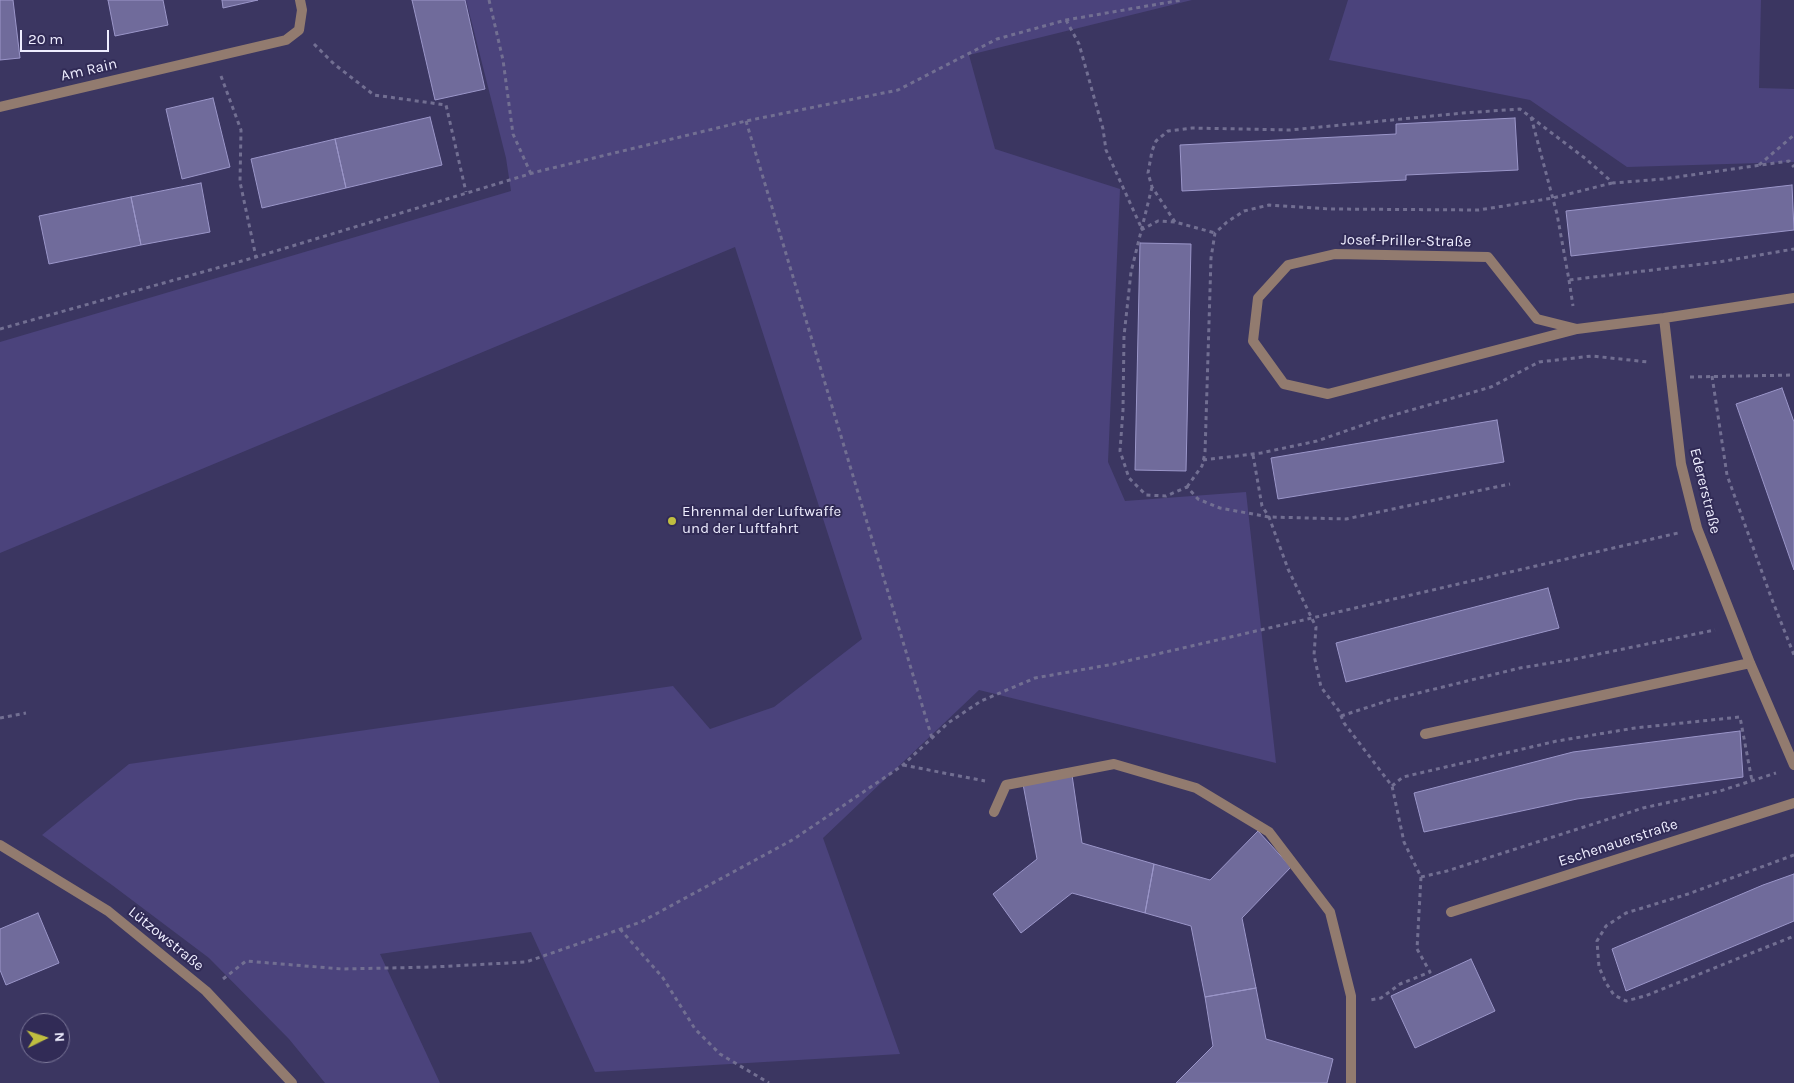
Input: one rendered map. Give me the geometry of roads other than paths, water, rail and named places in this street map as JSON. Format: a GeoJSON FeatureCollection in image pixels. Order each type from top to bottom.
{"type":"FeatureCollection","features":[{"type":"Feature","properties":{"kind":"street","name":"Am Rain"},"geometry":{"type":"LineString","coordinates":[[0,106],[286,40],[299,30],[302,10],[300,0]]}},
{"type":"Feature","properties":{"kind":"street","name":"Josef-Priller-Straße"},"geometry":{"type":"LineString","coordinates":[[1577,329],[1537,319],[1488,257],[1335,254],[1288,265],[1258,298],[1253,341],[1284,384],[1328,394],[1577,329],[1794,298]]}},
{"type":"Feature","properties":{"kind":"street","name":"Edererstraße"},"geometry":{"type":"LineString","coordinates":[[1664,318],[1681,464],[1697,528],[1790,768]]}},
{"type":"Feature","properties":{"kind":"street"},"geometry":{"type":"LineString","coordinates":[[1425,734],[1750,663]]}},
{"type":"Feature","properties":{"kind":"street"},"geometry":{"type":"LineString","coordinates":[[994,812],[1006,785],[1114,764],[1196,788],[1269,832],[1330,912],[1351,996],[1351,1083]]}},
{"type":"Feature","properties":{"kind":"street","name":"Eschenauerstraße"},"geometry":{"type":"LineString","coordinates":[[1451,912],[1794,803]]}},
{"type":"Feature","properties":{"kind":"street","name":"Lützowstraße"},"geometry":{"type":"LineString","coordinates":[[0,845],[108,911],[206,991],[292,1083]]}},
{"type":"Feature","properties":{"kind":"place","name":"Ehrenmal der Luftwaffe und der Luftfahrt"},"geometry":{"type":"Point","coordinates":[672,521]}}]}
